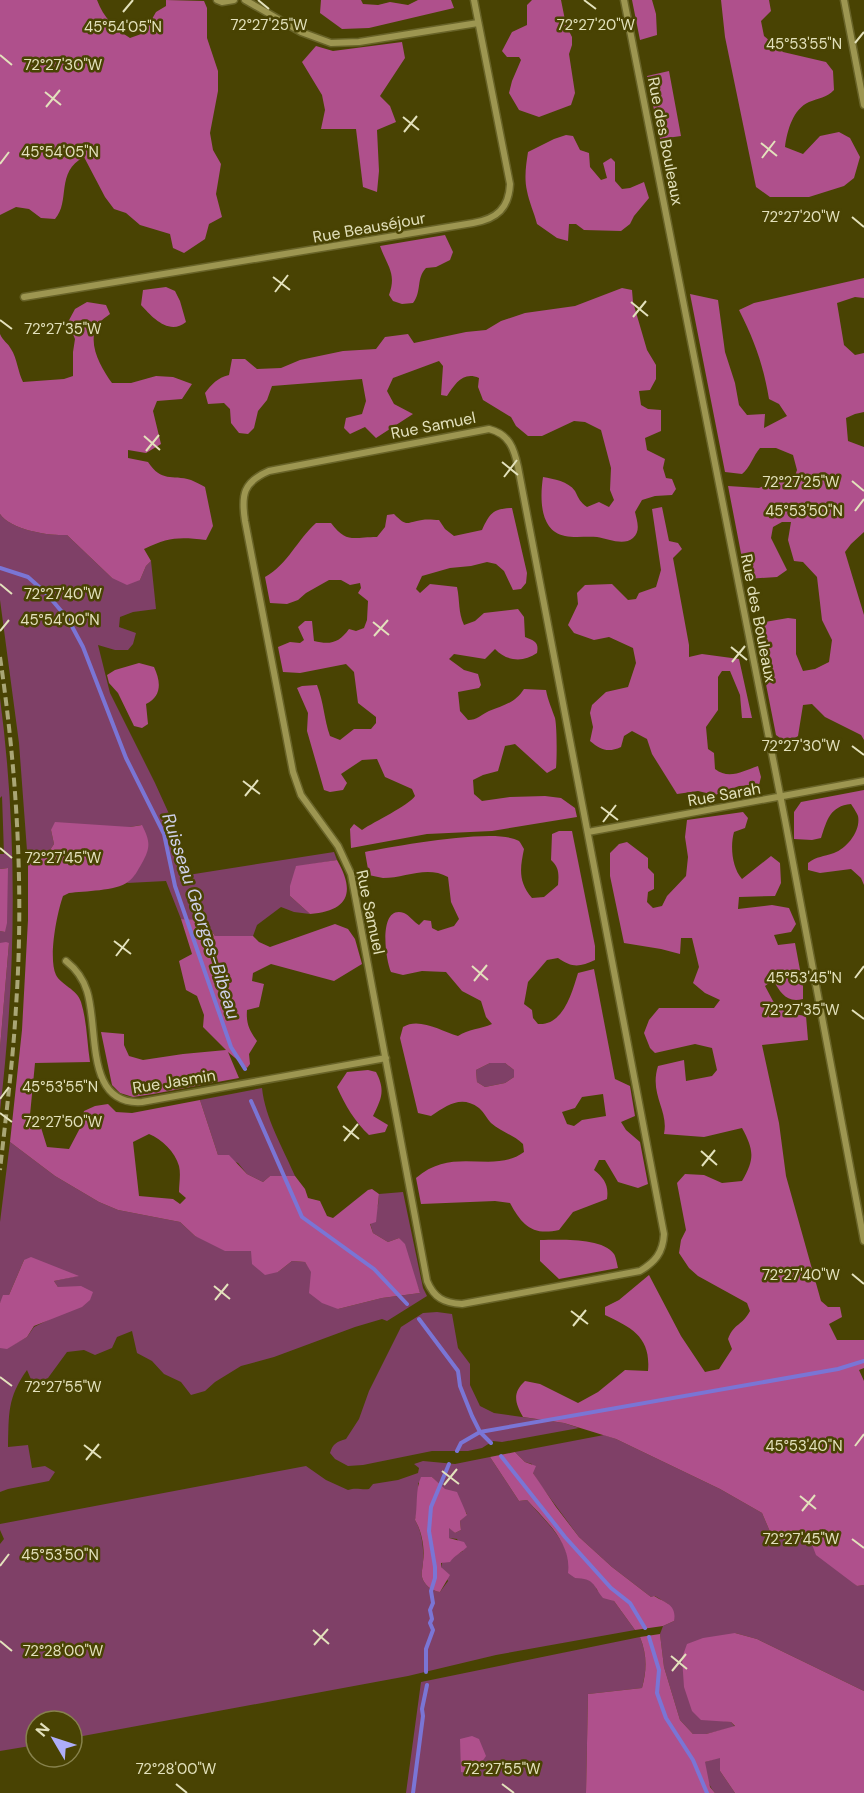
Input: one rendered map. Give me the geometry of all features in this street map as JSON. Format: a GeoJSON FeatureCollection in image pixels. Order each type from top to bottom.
{"type":"FeatureCollection","features":[{"type":"Feature","properties":{"kind":"street"},"geometry":{"type":"LineString","coordinates":[[217,0],[222,2],[234,0]]}},
{"type":"Feature","properties":{"kind":"street"},"geometry":{"type":"LineString","coordinates":[[245,0],[291,27],[321,41],[331,43],[359,42],[478,23]]}},
{"type":"Feature","properties":{"kind":"street","name":"Rue Beauséjour"},"geometry":{"type":"LineString","coordinates":[[24,297],[473,223],[486,220],[496,214],[508,202],[510,184],[474,0]]}},
{"type":"Feature","properties":{"kind":"street","name":"Rue des Bouleaux"},"geometry":{"type":"LineString","coordinates":[[624,0],[780,797],[864,1241]]}},
{"type":"Feature","properties":{"kind":"street"},"geometry":{"type":"LineString","coordinates":[[844,0],[864,105]]}},
{"type":"Feature","properties":{"kind":"street","name":"Rue Samuel"},"geometry":{"type":"LineString","coordinates":[[479,430],[499,431],[507,437],[512,445],[518,467],[588,832],[664,1234],[661,1252],[656,1260],[640,1271],[628,1274],[462,1304],[450,1303],[436,1296],[428,1281],[351,874],[338,846],[302,795],[292,772],[243,507],[246,488],[253,481],[269,471],[479,430]]}},
{"type":"Feature","properties":{"kind":"street","name":"Rue Sarah"},"geometry":{"type":"LineString","coordinates":[[588,832],[864,781]]}},
{"type":"Feature","properties":{"kind":"street","name":"Rue Jasmin"},"geometry":{"type":"LineString","coordinates":[[66,961],[78,972],[87,990],[101,1076],[111,1094],[120,1101],[142,1102],[386,1058]]}},
{"type":"Feature","properties":{"kind":"shaded area"},"geometry":{"type":"Polygon","coordinates":[[[0,0],[97,0],[110,22],[130,38],[144,33],[156,12],[166,6],[166,0],[204,1],[207,8],[207,38],[218,71],[218,91],[210,133],[213,150],[221,164],[216,194],[222,217],[209,224],[205,239],[184,253],[173,248],[170,234],[140,225],[126,213],[114,209],[84,157],[69,170],[60,212],[55,219],[41,218],[29,209],[16,207],[0,215],[0,0]]]}},
{"type":"Feature","properties":{"kind":"shaded area"},"geometry":{"type":"Polygon","coordinates":[[[321,0],[361,0],[363,4],[378,5],[390,2],[408,5],[418,0],[451,0],[454,8],[369,28],[342,29],[320,13],[321,0]]]}},
{"type":"Feature","properties":{"kind":"shaded area"},"geometry":{"type":"Polygon","coordinates":[[[532,0],[561,0],[566,25],[572,37],[569,54],[575,93],[571,105],[539,117],[519,110],[509,93],[521,60],[519,57],[507,57],[502,51],[512,32],[527,25],[527,5],[532,0]]]}},
{"type":"Feature","properties":{"kind":"shaded area"},"geometry":{"type":"Polygon","coordinates":[[[632,0],[652,0],[656,14],[657,35],[640,40],[632,0]]]}},
{"type":"Feature","properties":{"kind":"shaded area"},"geometry":{"type":"Polygon","coordinates":[[[721,0],[769,0],[771,11],[761,21],[764,36],[783,52],[826,62],[833,71],[834,90],[803,105],[789,128],[785,147],[803,154],[820,136],[839,132],[850,138],[860,157],[854,178],[844,186],[809,197],[770,197],[756,187],[725,37],[721,0]]]}},
{"type":"Feature","properties":{"kind":"shaded area"},"geometry":{"type":"Polygon","coordinates":[[[402,42],[405,58],[380,96],[390,106],[396,122],[377,130],[379,171],[377,192],[363,187],[356,129],[321,129],[325,110],[322,95],[302,62],[316,46],[333,51],[402,42]]]}},
{"type":"Feature","properties":{"kind":"shaded area"},"geometry":{"type":"Polygon","coordinates":[[[669,71],[681,136],[660,139],[647,76],[669,71]]]}},
{"type":"Feature","properties":{"kind":"shaded area"},"geometry":{"type":"Polygon","coordinates":[[[566,135],[573,136],[580,150],[589,153],[590,167],[601,180],[607,178],[603,163],[611,158],[615,162],[615,181],[622,189],[644,182],[649,198],[630,224],[621,231],[584,230],[576,224],[569,224],[568,241],[557,238],[537,224],[526,186],[528,152],[566,135]]]}},
{"type":"Feature","properties":{"kind":"shaded area"},"geometry":{"type":"Polygon","coordinates":[[[445,235],[453,252],[450,260],[436,267],[426,268],[421,276],[413,303],[402,304],[393,301],[389,295],[392,275],[380,246],[445,235]]]}},
{"type":"Feature","properties":{"kind":"shaded area"},"geometry":{"type":"Polygon","coordinates":[[[864,278],[864,298],[855,297],[837,303],[844,345],[855,355],[864,353],[864,412],[846,418],[848,441],[864,447],[864,532],[845,552],[864,615],[864,740],[861,735],[825,717],[812,704],[803,705],[798,736],[787,743],[776,735],[754,624],[788,618],[796,619],[796,654],[803,671],[815,669],[829,662],[832,640],[822,620],[817,577],[803,562],[794,561],[788,540],[791,522],[782,522],[773,527],[771,538],[787,570],[777,577],[746,579],[728,486],[759,488],[776,480],[792,485],[797,470],[793,455],[776,448],[760,448],[742,474],[725,472],[690,294],[718,300],[725,352],[739,405],[747,415],[765,414],[764,428],[787,416],[779,404],[769,399],[758,353],[739,310],[754,303],[864,278]]]}},
{"type":"Feature","properties":{"kind":"shaded area"},"geometry":{"type":"Polygon","coordinates":[[[166,287],[175,291],[180,301],[186,322],[180,326],[173,327],[161,323],[141,305],[143,290],[166,287]]]}},
{"type":"Feature","properties":{"kind":"shaded area"},"geometry":{"type":"Polygon","coordinates":[[[622,288],[632,290],[633,302],[647,350],[656,365],[656,379],[650,390],[639,391],[641,405],[648,409],[661,410],[661,431],[645,438],[647,450],[665,459],[663,468],[666,478],[672,479],[676,489],[672,495],[655,496],[642,500],[635,512],[637,532],[633,538],[625,542],[597,537],[565,536],[556,533],[550,527],[543,512],[543,477],[569,485],[587,507],[599,502],[609,507],[614,500],[610,490],[611,468],[601,430],[585,422],[574,421],[542,436],[528,436],[516,426],[511,417],[483,400],[478,387],[479,378],[464,377],[456,383],[447,396],[441,395],[443,366],[439,361],[393,378],[387,391],[394,404],[413,414],[376,438],[365,427],[350,434],[344,428],[346,418],[362,414],[366,401],[362,379],[272,386],[267,400],[258,411],[254,428],[248,434],[239,433],[231,423],[230,409],[224,403],[208,404],[205,393],[215,382],[229,375],[232,359],[245,359],[257,369],[281,368],[300,360],[343,351],[376,349],[385,337],[408,334],[414,343],[486,330],[501,321],[525,313],[575,306],[622,288]]]}},
{"type":"Feature","properties":{"kind":"shaded area"},"geometry":{"type":"Polygon","coordinates":[[[87,302],[106,305],[110,314],[97,326],[94,342],[100,364],[112,383],[131,383],[156,376],[173,377],[192,384],[182,399],[157,401],[153,411],[161,444],[146,453],[128,450],[128,458],[148,462],[158,473],[167,477],[184,478],[205,487],[213,526],[206,540],[174,539],[144,549],[151,561],[146,566],[140,580],[127,585],[112,578],[67,535],[41,533],[21,528],[5,520],[0,514],[0,334],[13,353],[23,382],[64,379],[73,376],[75,339],[68,322],[75,309],[87,302]]]}},
{"type":"Feature","properties":{"kind":"shaded area"},"geometry":{"type":"Polygon","coordinates":[[[662,507],[669,541],[678,543],[682,549],[673,558],[689,645],[689,657],[702,654],[739,659],[752,718],[742,718],[740,695],[730,671],[722,671],[718,677],[718,710],[706,727],[708,749],[714,753],[715,769],[720,772],[736,774],[758,766],[761,777],[759,785],[739,786],[715,795],[698,791],[677,794],[652,754],[647,739],[632,731],[624,736],[621,747],[608,750],[590,741],[593,727],[590,713],[592,705],[606,692],[628,687],[636,663],[633,648],[609,637],[594,640],[574,633],[568,625],[578,604],[577,593],[585,585],[612,584],[628,600],[636,599],[639,593],[656,587],[661,570],[652,509],[662,507]]]}},
{"type":"Feature","properties":{"kind":"shaded area"},"geometry":{"type":"Polygon","coordinates":[[[512,508],[527,573],[526,583],[521,589],[513,590],[504,571],[496,564],[487,562],[450,568],[422,576],[416,589],[420,593],[430,584],[457,587],[464,625],[475,621],[484,613],[518,609],[524,617],[525,637],[537,644],[537,653],[532,656],[520,659],[509,658],[495,649],[485,659],[454,654],[449,659],[464,670],[478,674],[481,685],[479,688],[458,692],[460,711],[468,720],[474,719],[513,701],[524,689],[546,690],[556,722],[556,768],[547,773],[515,744],[505,746],[498,771],[473,780],[474,794],[482,801],[510,797],[561,798],[575,808],[577,817],[492,831],[427,834],[351,848],[350,829],[354,824],[362,830],[399,809],[415,796],[412,789],[385,777],[377,759],[362,760],[341,774],[347,783],[343,790],[330,792],[324,790],[307,731],[308,713],[297,688],[317,685],[330,736],[340,740],[354,729],[371,729],[376,723],[376,717],[358,703],[354,672],[346,664],[300,673],[283,672],[278,647],[290,642],[300,643],[304,640],[298,627],[305,621],[312,621],[314,641],[320,642],[334,642],[349,629],[356,631],[364,628],[368,601],[358,593],[361,588],[360,583],[350,585],[341,580],[329,580],[298,600],[287,604],[270,603],[265,577],[286,559],[316,523],[331,523],[346,537],[377,537],[385,527],[387,515],[394,514],[407,523],[439,520],[454,536],[482,530],[493,513],[500,509],[512,508]]]}},
{"type":"Feature","properties":{"kind":"shaded area"},"geometry":{"type":"Polygon","coordinates":[[[0,514],[5,520],[21,528],[41,533],[67,535],[112,578],[140,580],[146,566],[151,561],[156,609],[133,612],[120,617],[119,627],[136,633],[133,644],[128,650],[115,650],[98,645],[110,693],[170,816],[188,875],[334,852],[337,860],[296,867],[290,896],[310,914],[294,912],[281,907],[257,925],[253,936],[215,936],[209,927],[201,922],[181,919],[166,881],[127,883],[135,874],[141,825],[51,830],[54,844],[46,856],[28,864],[19,743],[0,600],[0,514]]]}},
{"type":"Feature","properties":{"kind":"shaded area"},"geometry":{"type":"Polygon","coordinates":[[[139,663],[154,667],[159,683],[155,697],[146,704],[148,724],[142,728],[134,726],[118,693],[109,683],[107,675],[115,670],[139,663]]]}},
{"type":"Feature","properties":{"kind":"shaded area"},"geometry":{"type":"Polygon","coordinates":[[[0,698],[10,801],[13,904],[9,1008],[0,1111],[0,1048],[9,943],[0,943],[0,931],[5,932],[7,868],[0,869],[0,854],[4,854],[2,796],[0,798],[0,698]]]}},
{"type":"Feature","properties":{"kind":"shaded area"},"geometry":{"type":"Polygon","coordinates":[[[864,790],[864,885],[861,878],[851,869],[820,873],[808,870],[808,863],[839,851],[848,843],[855,833],[858,816],[851,804],[844,805],[830,815],[821,838],[794,839],[794,812],[801,802],[864,790]]]}},
{"type":"Feature","properties":{"kind":"shaded area"},"geometry":{"type":"Polygon","coordinates":[[[743,812],[748,818],[745,828],[734,832],[732,844],[734,863],[739,874],[742,879],[771,856],[780,863],[781,883],[775,896],[739,897],[738,909],[772,905],[789,908],[796,924],[791,932],[774,935],[778,945],[795,943],[803,986],[803,999],[788,998],[773,980],[765,986],[773,1001],[786,1013],[806,1016],[808,1040],[762,1045],[779,1123],[786,1176],[821,1301],[828,1307],[840,1307],[842,1317],[829,1324],[837,1340],[864,1340],[864,1368],[859,1370],[864,1381],[864,1585],[857,1586],[816,1555],[811,1542],[797,1533],[785,1540],[771,1534],[762,1513],[720,1489],[616,1439],[564,1423],[523,1417],[516,1398],[518,1390],[525,1381],[540,1384],[578,1403],[598,1392],[625,1370],[648,1371],[648,1360],[643,1342],[632,1330],[605,1315],[605,1307],[619,1300],[649,1275],[681,1336],[705,1372],[719,1369],[732,1349],[728,1339],[730,1334],[750,1311],[747,1303],[698,1276],[689,1268],[679,1253],[681,1240],[686,1230],[677,1183],[685,1174],[704,1175],[722,1183],[742,1181],[751,1160],[749,1142],[742,1128],[704,1137],[664,1134],[664,1117],[656,1085],[658,1066],[684,1060],[686,1081],[712,1076],[717,1070],[712,1048],[695,1044],[655,1053],[650,1048],[644,1033],[649,1020],[659,1008],[714,1008],[720,1000],[705,993],[693,983],[699,967],[692,938],[681,938],[680,954],[624,943],[610,876],[610,853],[619,844],[627,842],[648,858],[648,868],[654,874],[654,889],[648,892],[647,902],[653,908],[662,906],[667,896],[686,876],[687,820],[743,812]]]}},
{"type":"Feature","properties":{"kind":"shaded area"},"geometry":{"type":"Polygon","coordinates":[[[55,822],[130,827],[142,825],[148,844],[142,863],[128,882],[116,887],[69,893],[63,896],[54,936],[54,967],[58,978],[76,994],[81,1002],[90,1062],[35,1063],[30,1115],[39,1121],[47,1147],[69,1149],[79,1130],[84,1111],[95,1106],[108,1104],[116,1112],[132,1113],[200,1100],[218,1155],[229,1155],[247,1174],[263,1182],[270,1176],[295,1176],[305,1189],[308,1198],[320,1201],[327,1216],[333,1218],[368,1190],[372,1189],[379,1194],[376,1222],[370,1224],[373,1233],[388,1242],[399,1238],[405,1244],[420,1293],[382,1298],[338,1309],[322,1303],[309,1293],[311,1272],[305,1262],[292,1261],[278,1272],[265,1275],[252,1264],[251,1251],[225,1251],[195,1236],[180,1222],[118,1210],[99,1202],[55,1176],[10,1142],[22,1030],[28,920],[28,864],[46,856],[54,844],[51,830],[55,822]],[[149,1134],[133,1142],[139,1196],[173,1199],[180,1204],[186,1198],[179,1192],[180,1172],[177,1161],[159,1139],[149,1134]]]}},
{"type":"Feature","properties":{"kind":"shaded area"},"geometry":{"type":"Polygon","coordinates":[[[559,831],[572,831],[595,946],[595,960],[576,965],[568,964],[558,958],[547,960],[528,982],[524,1004],[532,1010],[533,1018],[538,1024],[554,1020],[565,1007],[578,973],[594,969],[615,1079],[630,1086],[635,1116],[621,1122],[626,1130],[640,1142],[648,1184],[638,1188],[618,1182],[605,1160],[599,1160],[594,1170],[605,1182],[607,1199],[573,1212],[559,1230],[542,1231],[535,1230],[524,1223],[510,1203],[495,1201],[421,1204],[416,1178],[430,1168],[458,1161],[499,1161],[512,1158],[524,1152],[523,1144],[491,1123],[479,1108],[466,1102],[449,1105],[431,1116],[418,1113],[400,1038],[403,1027],[409,1024],[423,1024],[458,1036],[492,1024],[486,1017],[481,1001],[462,991],[446,972],[422,971],[403,975],[391,972],[387,956],[386,934],[390,917],[396,912],[406,914],[419,925],[424,920],[431,921],[432,928],[438,931],[454,926],[459,919],[451,902],[448,877],[432,872],[383,878],[369,875],[365,852],[444,839],[507,837],[519,841],[524,849],[521,875],[527,892],[532,898],[544,897],[558,885],[558,871],[551,860],[552,834],[559,831]],[[490,1063],[476,1070],[477,1082],[485,1087],[505,1083],[514,1077],[514,1070],[505,1063],[490,1063]],[[603,1094],[582,1097],[575,1108],[562,1112],[567,1124],[574,1126],[582,1120],[606,1116],[603,1094]]]}},
{"type":"Feature","properties":{"kind":"shaded area"},"geometry":{"type":"Polygon","coordinates":[[[337,860],[346,882],[345,898],[333,909],[310,914],[290,896],[290,886],[296,866],[337,860]]]}},
{"type":"Feature","properties":{"kind":"shaded area"},"geometry":{"type":"Polygon","coordinates":[[[8,868],[5,932],[0,931],[0,869],[8,868]]]}},
{"type":"Feature","properties":{"kind":"shaded area"},"geometry":{"type":"Polygon","coordinates":[[[181,919],[205,923],[215,936],[253,936],[270,947],[335,924],[348,929],[355,939],[362,964],[334,981],[271,964],[253,973],[252,981],[264,984],[259,1007],[247,1010],[249,1026],[257,1041],[249,1054],[250,1064],[247,1068],[228,1052],[239,1078],[133,1097],[120,1093],[112,1085],[101,1032],[124,1034],[124,1045],[129,1056],[143,1060],[226,1050],[203,1027],[204,1015],[197,996],[186,990],[179,961],[192,954],[181,919]]]}},
{"type":"Feature","properties":{"kind":"shaded area"},"geometry":{"type":"Polygon","coordinates":[[[0,943],[9,943],[0,1048],[0,943]]]}},
{"type":"Feature","properties":{"kind":"shaded area"},"geometry":{"type":"Polygon","coordinates":[[[490,1063],[505,1063],[514,1070],[514,1077],[505,1083],[485,1087],[477,1082],[476,1070],[490,1063]]]}},
{"type":"Feature","properties":{"kind":"shaded area"},"geometry":{"type":"Polygon","coordinates":[[[368,1070],[376,1072],[382,1090],[373,1116],[388,1125],[385,1132],[369,1135],[351,1113],[337,1087],[347,1072],[368,1070]]]}},
{"type":"Feature","properties":{"kind":"shaded area"},"geometry":{"type":"Polygon","coordinates":[[[262,1088],[271,1122],[295,1176],[270,1176],[263,1182],[247,1174],[238,1163],[218,1155],[200,1100],[262,1088]]]}},
{"type":"Feature","properties":{"kind":"shaded area"},"geometry":{"type":"Polygon","coordinates":[[[10,1142],[55,1176],[99,1202],[118,1210],[180,1222],[195,1236],[252,1251],[278,1272],[292,1261],[305,1262],[338,1309],[382,1298],[420,1293],[399,1238],[388,1242],[373,1233],[370,1223],[378,1205],[379,1194],[403,1192],[423,1288],[427,1296],[387,1321],[382,1319],[355,1327],[274,1357],[241,1366],[205,1391],[191,1395],[181,1382],[164,1374],[152,1361],[137,1353],[132,1331],[117,1337],[112,1348],[95,1355],[84,1350],[67,1352],[48,1378],[33,1384],[27,1370],[12,1398],[8,1447],[28,1445],[32,1468],[45,1466],[55,1472],[49,1481],[0,1492],[0,1348],[7,1348],[27,1337],[34,1327],[50,1319],[68,1287],[58,1287],[54,1281],[77,1276],[24,1260],[9,1295],[0,1303],[0,1222],[10,1142]]]}},
{"type":"Feature","properties":{"kind":"shaded area"},"geometry":{"type":"Polygon","coordinates":[[[540,1240],[568,1240],[600,1245],[614,1254],[618,1268],[559,1279],[540,1261],[540,1240]]]}},
{"type":"Feature","properties":{"kind":"shaded area"},"geometry":{"type":"Polygon","coordinates":[[[31,1257],[79,1276],[54,1281],[58,1287],[81,1286],[93,1292],[90,1300],[82,1307],[34,1326],[27,1337],[7,1349],[0,1348],[0,1303],[3,1295],[9,1295],[24,1260],[31,1257]]]}},
{"type":"Feature","properties":{"kind":"shaded area"},"geometry":{"type":"Polygon","coordinates":[[[423,1313],[452,1314],[458,1348],[470,1364],[470,1385],[480,1406],[494,1413],[564,1423],[579,1428],[502,1442],[493,1441],[482,1448],[468,1451],[432,1451],[363,1465],[348,1466],[335,1459],[330,1453],[332,1447],[346,1439],[359,1419],[369,1391],[401,1327],[423,1313]]]}},
{"type":"Feature","properties":{"kind":"shaded area"},"geometry":{"type":"Polygon","coordinates":[[[604,1435],[720,1489],[762,1513],[771,1534],[797,1533],[812,1542],[857,1586],[864,1585],[864,1691],[757,1639],[735,1633],[717,1720],[731,1722],[735,1727],[706,1734],[693,1734],[680,1720],[664,1667],[660,1634],[663,1626],[674,1621],[668,1604],[655,1596],[651,1597],[612,1567],[579,1537],[539,1483],[533,1473],[532,1464],[525,1462],[515,1452],[604,1435]]]}},
{"type":"Feature","properties":{"kind":"shaded area"},"geometry":{"type":"Polygon","coordinates":[[[515,1452],[525,1462],[536,1466],[533,1473],[579,1537],[612,1567],[651,1597],[654,1596],[670,1605],[674,1611],[674,1621],[663,1626],[635,1630],[614,1601],[603,1598],[590,1581],[575,1578],[568,1573],[566,1552],[556,1533],[527,1500],[519,1501],[490,1457],[515,1452]]]}},
{"type":"Feature","properties":{"kind":"shaded area"},"geometry":{"type":"Polygon","coordinates":[[[490,1457],[519,1501],[527,1500],[556,1534],[564,1546],[575,1578],[588,1578],[597,1590],[614,1601],[635,1630],[496,1655],[408,1676],[84,1736],[84,1709],[24,1709],[24,1747],[0,1751],[0,1544],[4,1539],[0,1524],[306,1466],[326,1480],[348,1490],[369,1489],[373,1484],[398,1480],[418,1473],[419,1468],[414,1464],[423,1461],[455,1464],[490,1457]],[[432,1477],[418,1483],[418,1508],[415,1520],[423,1546],[422,1577],[431,1589],[440,1592],[448,1581],[441,1567],[442,1563],[463,1551],[457,1539],[449,1538],[449,1527],[455,1533],[461,1530],[460,1521],[467,1514],[432,1477]]]}},
{"type":"Feature","properties":{"kind":"shaded area"},"geometry":{"type":"Polygon","coordinates":[[[421,1477],[432,1477],[445,1489],[457,1492],[467,1515],[460,1521],[461,1530],[455,1533],[449,1528],[449,1538],[464,1542],[467,1547],[450,1562],[441,1563],[441,1567],[450,1575],[440,1592],[429,1587],[422,1577],[423,1546],[415,1520],[421,1477]]]}},
{"type":"Feature","properties":{"kind":"shaded area"},"geometry":{"type":"Polygon","coordinates":[[[735,1633],[757,1639],[864,1691],[864,1793],[735,1793],[720,1771],[720,1758],[705,1762],[710,1787],[715,1793],[586,1793],[588,1694],[642,1688],[646,1662],[640,1637],[660,1634],[664,1667],[680,1720],[693,1734],[706,1734],[735,1726],[731,1722],[701,1720],[692,1711],[684,1687],[682,1658],[687,1644],[703,1638],[735,1633]]]}},
{"type":"Feature","properties":{"kind":"shaded area"},"geometry":{"type":"Polygon","coordinates":[[[640,1637],[646,1662],[642,1688],[588,1694],[586,1793],[406,1793],[421,1682],[640,1637]]]}},
{"type":"Feature","properties":{"kind":"shaded area"},"geometry":{"type":"Polygon","coordinates":[[[472,1736],[479,1739],[486,1756],[472,1770],[461,1772],[460,1739],[472,1736]]]}},
{"type":"Feature","properties":{"kind":"shaded area"},"geometry":{"type":"Polygon","coordinates":[[[720,1757],[720,1771],[735,1793],[715,1793],[708,1783],[705,1762],[720,1757]]]}},
{"type":"Feature","properties":{"kind":"waterway","name":"Ruisseau Georges-Bibeau"},"geometry":{"type":"LineString","coordinates":[[0,568],[28,577],[46,593],[68,619],[83,647],[126,758],[164,834],[175,886],[231,1047],[245,1069]]}},
{"type":"Feature","properties":{"kind":"waterway","name":"Ruisseau Georges-Bibeau"},"geometry":{"type":"LineString","coordinates":[[251,1101],[302,1217],[374,1269],[407,1304]]}},
{"type":"Feature","properties":{"kind":"waterway","name":"Ruisseau Georges-Bibeau"},"geometry":{"type":"LineString","coordinates":[[419,1319],[458,1371],[460,1386],[472,1416],[480,1432],[491,1443]]}},
{"type":"Feature","properties":{"kind":"waterway"},"geometry":{"type":"LineString","coordinates":[[457,1451],[461,1443],[480,1432],[838,1369],[864,1361]]}},
{"type":"Feature","properties":{"kind":"waterway"},"geometry":{"type":"LineString","coordinates":[[501,1456],[565,1537],[611,1588],[630,1603],[645,1628]]}},
{"type":"Feature","properties":{"kind":"waterway"},"geometry":{"type":"LineString","coordinates":[[426,1672],[426,1649],[433,1630],[430,1623],[432,1619],[430,1610],[433,1603],[431,1591],[435,1578],[429,1531],[431,1507],[449,1464]]}},
{"type":"Feature","properties":{"kind":"waterway"},"geometry":{"type":"LineString","coordinates":[[649,1637],[659,1670],[657,1693],[666,1718],[693,1760],[707,1793]]}},
{"type":"Feature","properties":{"kind":"waterway"},"geometry":{"type":"LineString","coordinates":[[413,1793],[422,1709],[427,1685]]}},
{"type":"Feature","properties":{"kind":"railway"},"geometry":{"type":"LineString","coordinates":[[0,657],[15,788],[19,875],[15,1027],[0,1170]]}}]}
